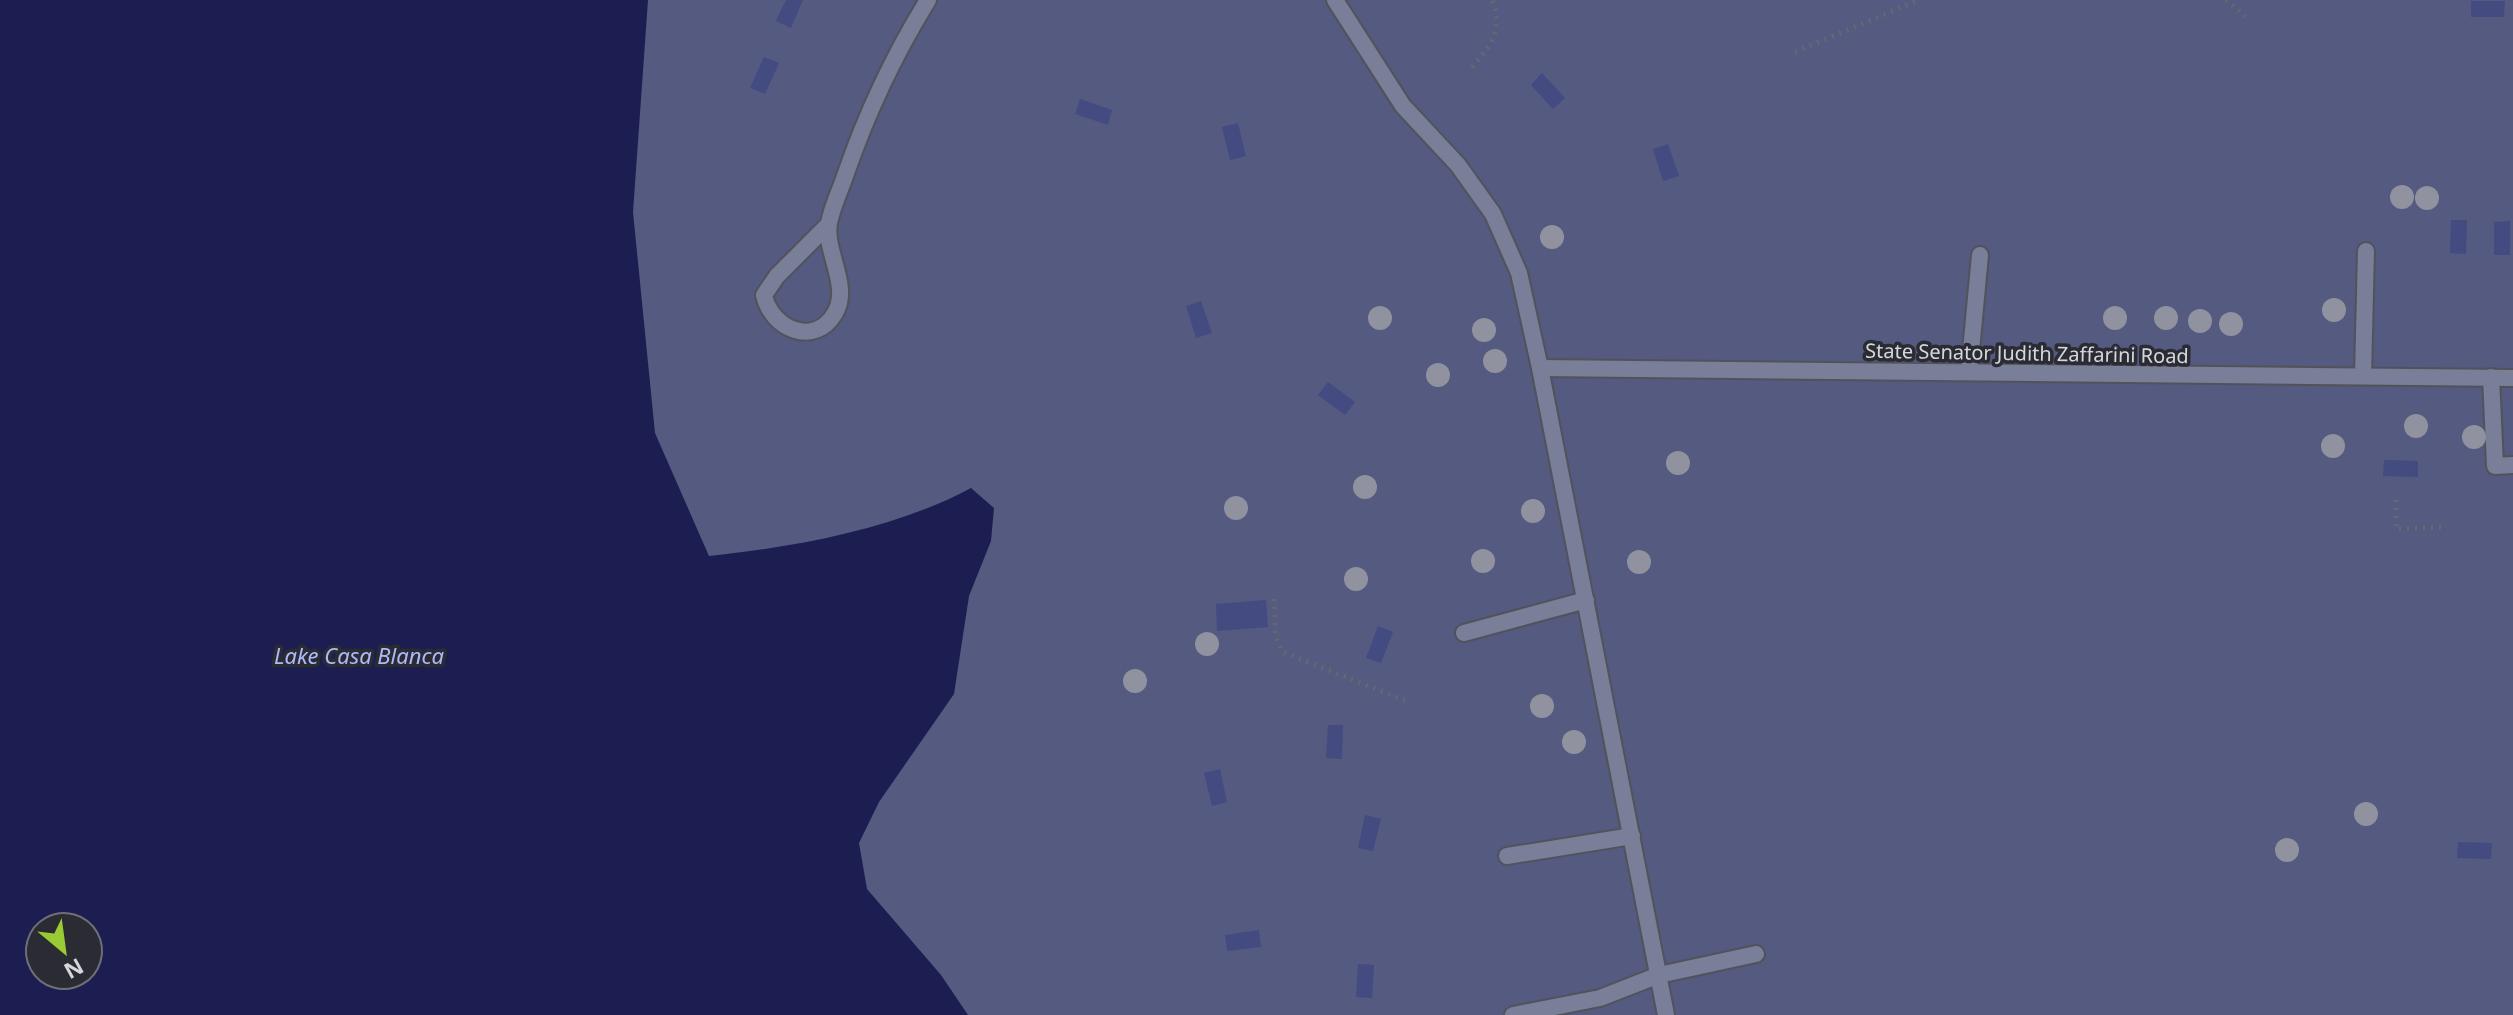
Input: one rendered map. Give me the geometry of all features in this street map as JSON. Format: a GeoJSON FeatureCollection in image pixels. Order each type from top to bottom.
{"type":"FeatureCollection","features":[{"type":"Feature","properties":{"kind":"street"},"geometry":{"type":"LineString","coordinates":[[829,224],[839,303],[826,323],[811,331],[796,331],[781,325],[772,316],[764,295],[777,276],[829,224],[872,107],[928,0]]}},
{"type":"Feature","properties":{"kind":"street"},"geometry":{"type":"LineString","coordinates":[[1335,0],[1403,106],[1458,165],[1493,214],[1519,273],[1666,1015]]}},
{"type":"Feature","properties":{"kind":"street"},"geometry":{"type":"LineString","coordinates":[[2363,376],[2366,251]]}},
{"type":"Feature","properties":{"kind":"street"},"geometry":{"type":"LineString","coordinates":[[1969,372],[1980,255]]}},
{"type":"Feature","properties":{"kind":"street","name":"State Senator Judith Zaffarini Road"},"geometry":{"type":"LineString","coordinates":[[1540,368],[2513,378]]}},
{"type":"Feature","properties":{"kind":"street"},"geometry":{"type":"LineString","coordinates":[[2491,377],[2495,466],[2513,465]]}},
{"type":"Feature","properties":{"kind":"street"},"geometry":{"type":"LineString","coordinates":[[1464,633],[1586,600]]}},
{"type":"Feature","properties":{"kind":"street"},"geometry":{"type":"LineString","coordinates":[[1507,856],[1632,836]]}},
{"type":"Feature","properties":{"kind":"street"},"geometry":{"type":"LineString","coordinates":[[1513,1015],[1600,998],[1659,975],[1756,954]]}},
{"type":"Feature","properties":{"kind":"path"},"geometry":{"type":"LineString","coordinates":[[1472,67],[1498,31],[1497,11],[1492,0]]}},
{"type":"Feature","properties":{"kind":"path"},"geometry":{"type":"LineString","coordinates":[[1795,52],[1919,0]]}},
{"type":"Feature","properties":{"kind":"path"},"geometry":{"type":"LineString","coordinates":[[2226,0],[2245,17]]}},
{"type":"Feature","properties":{"kind":"path"},"geometry":{"type":"LineString","coordinates":[[2396,500],[2396,529],[2443,527]]}},
{"type":"Feature","properties":{"kind":"path"},"geometry":{"type":"LineString","coordinates":[[1274,599],[1276,638],[1283,652],[1411,703]]}},
{"type":"Feature","properties":{"kind":"shaded area"},"geometry":{"type":"Polygon","coordinates":[[[0,0],[2513,0],[2513,1015],[0,1015],[0,0]]]}},
{"type":"Feature","properties":{"kind":"water","name":"Lake Casa Blanca"},"geometry":{"type":"Polygon","coordinates":[[[0,0],[648,0],[633,212],[655,433],[709,556],[844,534],[910,515],[971,488],[994,508],[991,541],[969,596],[954,694],[879,802],[859,843],[867,889],[941,975],[968,1015],[0,1015],[0,0]]]}},
{"type":"Feature","properties":{"kind":"building"},"geometry":{"type":"Polygon","coordinates":[[[786,0],[803,0],[791,28],[776,21],[786,0]]]}},
{"type":"Feature","properties":{"kind":"building"},"geometry":{"type":"Polygon","coordinates":[[[2471,1],[2505,1],[2504,17],[2471,17],[2471,1]]]}},
{"type":"Feature","properties":{"kind":"building"},"geometry":{"type":"Polygon","coordinates":[[[764,57],[779,63],[765,94],[750,88],[764,57]]]}},
{"type":"Feature","properties":{"kind":"building"},"geometry":{"type":"Polygon","coordinates":[[[1542,73],[1565,98],[1553,109],[1531,85],[1542,73]]]}},
{"type":"Feature","properties":{"kind":"building"},"geometry":{"type":"Polygon","coordinates":[[[1080,99],[1112,110],[1108,125],[1075,114],[1080,99]]]}},
{"type":"Feature","properties":{"kind":"building"},"geometry":{"type":"Polygon","coordinates":[[[1238,123],[1246,156],[1230,160],[1222,127],[1238,123]]]}},
{"type":"Feature","properties":{"kind":"building"},"geometry":{"type":"Polygon","coordinates":[[[1668,144],[1679,176],[1663,181],[1653,149],[1668,144]]]}},
{"type":"Feature","properties":{"kind":"building"},"geometry":{"type":"Polygon","coordinates":[[[2451,220],[2467,220],[2466,254],[2450,253],[2451,220]]]}},
{"type":"Feature","properties":{"kind":"building"},"geometry":{"type":"Polygon","coordinates":[[[2510,221],[2510,255],[2494,255],[2494,222],[2510,221]]]}},
{"type":"Feature","properties":{"kind":"building"},"geometry":{"type":"Polygon","coordinates":[[[1201,301],[1212,333],[1196,338],[1186,306],[1201,301]]]}},
{"type":"Feature","properties":{"kind":"building"},"geometry":{"type":"Polygon","coordinates":[[[1328,382],[1355,402],[1345,415],[1318,395],[1328,382]]]}},
{"type":"Feature","properties":{"kind":"building"},"geometry":{"type":"Polygon","coordinates":[[[2384,460],[2418,461],[2418,477],[2383,476],[2384,460]]]}},
{"type":"Feature","properties":{"kind":"building"},"geometry":{"type":"Polygon","coordinates":[[[1266,600],[1268,627],[1217,631],[1216,604],[1266,600]]]}},
{"type":"Feature","properties":{"kind":"building"},"geometry":{"type":"Polygon","coordinates":[[[1378,626],[1393,632],[1381,663],[1366,658],[1378,626]]]}},
{"type":"Feature","properties":{"kind":"building"},"geometry":{"type":"Polygon","coordinates":[[[1328,725],[1343,725],[1342,759],[1326,758],[1328,725]]]}},
{"type":"Feature","properties":{"kind":"building"},"geometry":{"type":"Polygon","coordinates":[[[1220,769],[1227,802],[1212,806],[1204,773],[1220,769]]]}},
{"type":"Feature","properties":{"kind":"building"},"geometry":{"type":"Polygon","coordinates":[[[1365,815],[1381,819],[1373,851],[1358,848],[1365,815]]]}},
{"type":"Feature","properties":{"kind":"building"},"geometry":{"type":"Polygon","coordinates":[[[2458,842],[2492,843],[2491,859],[2457,858],[2458,842]]]}},
{"type":"Feature","properties":{"kind":"building"},"geometry":{"type":"Polygon","coordinates":[[[1259,930],[1261,947],[1227,951],[1225,935],[1259,930]]]}},
{"type":"Feature","properties":{"kind":"building"},"geometry":{"type":"Polygon","coordinates":[[[1358,964],[1374,965],[1372,998],[1356,997],[1358,964]]]}}]}
